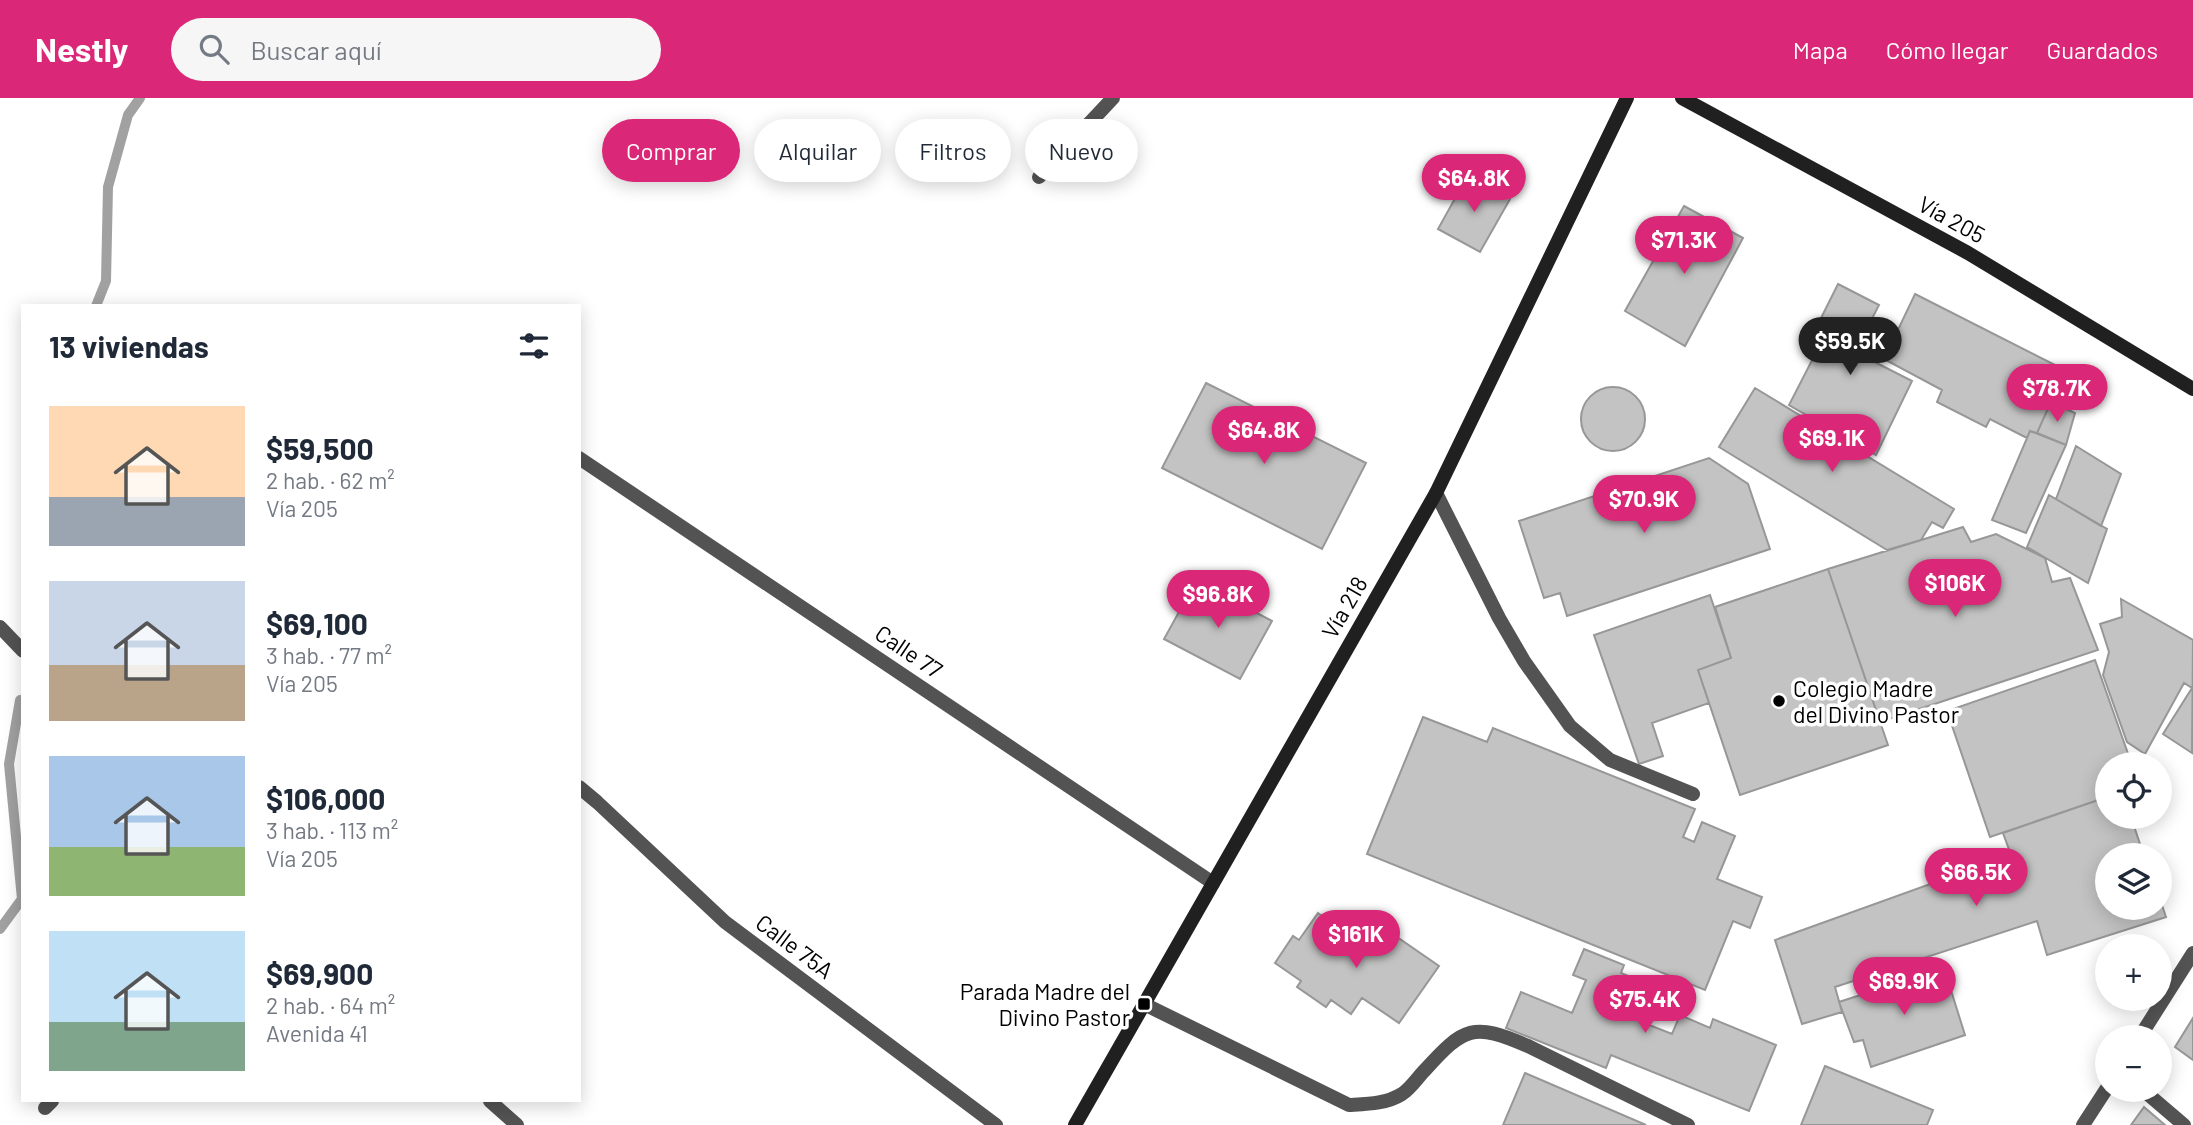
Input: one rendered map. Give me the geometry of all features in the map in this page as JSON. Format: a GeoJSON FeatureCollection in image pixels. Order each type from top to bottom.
{"type":"FeatureCollection","features":[{"type":"Feature","properties":{"kind":"main road","name":"Vía 218"},"geometry":{"type":"LineString","coordinates":[[1075,1125],[1436,493],[1627,98]]}},
{"type":"Feature","properties":{"kind":"main road","name":"Vía 205"},"geometry":{"type":"LineString","coordinates":[[1682,98],[1968,253],[2193,389]]}},
{"type":"Feature","properties":{"kind":"street"},"geometry":{"type":"LineString","coordinates":[[1093,119],[1113,98]]}},
{"type":"Feature","properties":{"kind":"street","name":"Calle 77"},"geometry":{"type":"LineString","coordinates":[[581,459],[1213,883]]}},
{"type":"Feature","properties":{"kind":"street"},"geometry":{"type":"LineString","coordinates":[[1436,493],[1524,662],[1570,726],[1610,760],[1693,794]]}},
{"type":"Feature","properties":{"kind":"street"},"geometry":{"type":"LineString","coordinates":[[0,628],[21,649]]}},
{"type":"Feature","properties":{"kind":"street","name":"Calle 75A"},"geometry":{"type":"LineString","coordinates":[[581,790],[726,922],[996,1125]]}},
{"type":"Feature","properties":{"kind":"street"},"geometry":{"type":"LineString","coordinates":[[2147,1025],[2193,953]]}},
{"type":"Feature","properties":{"kind":"street"},"geometry":{"type":"LineString","coordinates":[[1144,1004],[1349,1105],[1380,1103],[1403,1093],[1449,1042],[1475,1031],[1501,1034],[1688,1125]]}},
{"type":"Feature","properties":{"kind":"street"},"geometry":{"type":"LineString","coordinates":[[491,1102],[517,1125]]}},
{"type":"Feature","properties":{"kind":"street"},"geometry":{"type":"LineString","coordinates":[[2083,1125],[2098,1102]]}},
{"type":"Feature","properties":{"kind":"street"},"geometry":{"type":"LineString","coordinates":[[2157,1102],[2184,1125]]}},
{"type":"Feature","properties":{"kind":"building"},"geometry":{"type":"Polygon","coordinates":[[[1468,175],[1510,199],[1480,252],[1438,229],[1468,175]]]}},
{"type":"Feature","properties":{"kind":"building"},"geometry":{"type":"Polygon","coordinates":[[[1684,206],[1743,238],[1685,346],[1625,311],[1684,206]]]}},
{"type":"Feature","properties":{"kind":"building"},"geometry":{"type":"Polygon","coordinates":[[[1838,284],[1879,305],[1855,352],[1912,381],[1876,455],[1789,405],[1824,337],[1818,324],[1838,284]]]}},
{"type":"Feature","properties":{"kind":"building"},"geometry":{"type":"Polygon","coordinates":[[[1915,294],[2065,370],[2037,433],[2030,431],[2027,438],[1990,419],[1986,427],[1937,402],[1942,390],[1884,359],[1915,294]]]}},
{"type":"Feature","properties":{"kind":"building"},"geometry":{"type":"Polygon","coordinates":[[[1206,383],[1366,463],[1322,549],[1162,468],[1206,383]]]}},
{"type":"Feature","properties":{"kind":"building"},"geometry":{"type":"Polygon","coordinates":[[[1613,387],[1631,393],[1639,401],[1645,419],[1639,437],[1631,445],[1613,451],[1595,445],[1587,437],[1581,419],[1587,401],[1595,393],[1613,387]]]}},
{"type":"Feature","properties":{"kind":"building"},"geometry":{"type":"Polygon","coordinates":[[[1755,388],[1954,509],[1943,528],[1932,522],[1921,540],[1887,550],[1719,447],[1755,388]]]}},
{"type":"Feature","properties":{"kind":"building"},"geometry":{"type":"Polygon","coordinates":[[[2051,402],[2075,413],[2066,445],[2037,433],[2051,402]]]}},
{"type":"Feature","properties":{"kind":"building"},"geometry":{"type":"Polygon","coordinates":[[[2030,431],[2066,445],[2026,533],[1992,520],[2030,431]]]}},
{"type":"Feature","properties":{"kind":"building"},"geometry":{"type":"Polygon","coordinates":[[[2076,446],[2121,474],[2101,526],[2056,499],[2076,446]]]}},
{"type":"Feature","properties":{"kind":"building"},"geometry":{"type":"Polygon","coordinates":[[[1709,458],[1748,484],[1770,549],[1567,616],[1560,593],[1544,598],[1519,521],[1709,458]]]}},
{"type":"Feature","properties":{"kind":"building"},"geometry":{"type":"Polygon","coordinates":[[[2049,495],[2107,529],[2088,583],[2027,547],[2049,495]]]}},
{"type":"Feature","properties":{"kind":"building"},"geometry":{"type":"Polygon","coordinates":[[[1963,527],[1971,542],[1996,534],[2045,558],[2052,582],[2070,578],[2098,650],[1880,722],[1828,569],[1963,527]]]}},
{"type":"Feature","properties":{"kind":"building"},"geometry":{"type":"Polygon","coordinates":[[[1828,569],[1888,745],[1740,795],[1698,670],[1731,658],[1715,607],[1828,569]]]}},
{"type":"Feature","properties":{"kind":"building"},"geometry":{"type":"Polygon","coordinates":[[[1196,581],[1272,621],[1240,679],[1164,639],[1196,581]]]}},
{"type":"Feature","properties":{"kind":"building"},"geometry":{"type":"Polygon","coordinates":[[[1710,595],[1731,658],[1698,670],[1709,703],[1652,723],[1663,756],[1639,764],[1594,635],[1710,595]]]}},
{"type":"Feature","properties":{"kind":"building"},"geometry":{"type":"Polygon","coordinates":[[[2121,599],[2193,640],[2192,753],[2163,734],[2192,688],[2184,683],[2146,752],[2127,742],[2103,675],[2109,652],[2100,624],[2122,617],[2121,599]]]}},
{"type":"Feature","properties":{"kind":"building"},"geometry":{"type":"Polygon","coordinates":[[[2095,660],[2127,752],[2095,752],[2095,801],[1990,837],[1947,711],[2095,660]]]}},
{"type":"Feature","properties":{"kind":"building"},"geometry":{"type":"Polygon","coordinates":[[[1423,717],[1487,742],[1493,728],[1695,809],[1683,837],[1694,842],[1702,822],[1735,836],[1717,879],[1762,897],[1750,928],[1733,921],[1705,990],[1367,854],[1423,717]]]}},
{"type":"Feature","properties":{"kind":"building"},"geometry":{"type":"Polygon","coordinates":[[[2095,801],[2095,829],[2135,829],[2140,843],[2095,843],[2095,920],[2157,920],[2113,934],[2095,934],[2095,940],[2047,955],[2037,921],[1835,987],[1842,1012],[1802,1024],[1775,940],[2011,855],[2003,833],[2095,801]]]}},
{"type":"Feature","properties":{"kind":"building"},"geometry":{"type":"Polygon","coordinates":[[[1318,913],[1358,941],[1361,937],[1383,951],[1394,935],[1439,966],[1399,1023],[1362,998],[1351,1014],[1331,1000],[1326,1007],[1297,987],[1301,981],[1275,963],[1293,936],[1299,940],[1318,913]]]}},
{"type":"Feature","properties":{"kind":"building"},"geometry":{"type":"Polygon","coordinates":[[[1584,949],[1624,965],[1621,973],[1659,989],[1644,1023],[1672,1034],[1680,1015],[1710,1028],[1713,1019],[1776,1045],[1749,1111],[1611,1055],[1606,1068],[1506,1028],[1521,992],[1572,1013],[1586,980],[1573,975],[1584,949]]]}},
{"type":"Feature","properties":{"kind":"building"},"geometry":{"type":"Polygon","coordinates":[[[1944,968],[1965,1035],[1871,1067],[1863,1040],[1854,1042],[1839,1002],[1944,968]]]}},
{"type":"Feature","properties":{"kind":"building"},"geometry":{"type":"Polygon","coordinates":[[[2193,1018],[2193,1060],[2175,1047],[2193,1018]]]}},
{"type":"Feature","properties":{"kind":"building"},"geometry":{"type":"Polygon","coordinates":[[[1825,1066],[1933,1110],[1927,1125],[1801,1125],[1825,1066]]]}},
{"type":"Feature","properties":{"kind":"building"},"geometry":{"type":"Polygon","coordinates":[[[1525,1073],[1646,1125],[1503,1125],[1525,1073]]]}},
{"type":"Feature","properties":{"kind":"building"},"geometry":{"type":"Polygon","coordinates":[[[2144,1107],[2165,1125],[2131,1125],[2144,1107]]]}},
{"type":"Feature","properties":{"kind":"waterway"},"geometry":{"type":"LineString","coordinates":[[97,304],[106,281],[108,187],[128,115],[140,98]]}},
{"type":"Feature","properties":{"kind":"waterway"},"geometry":{"type":"LineString","coordinates":[[20,700],[9,764],[21,889]]}},
{"type":"Feature","properties":{"kind":"waterway"},"geometry":{"type":"LineString","coordinates":[[0,929],[21,900]]}},
{"type":"Feature","properties":{"kind":"place","name":"Colegio Madre del Divino Pastor"},"geometry":{"type":"Point","coordinates":[1779,701]}},
{"type":"Feature","properties":{"kind":"place","name":"Parada Madre del Divino Pastor"},"geometry":{"type":"Point","coordinates":[1144,1004]}}]}
